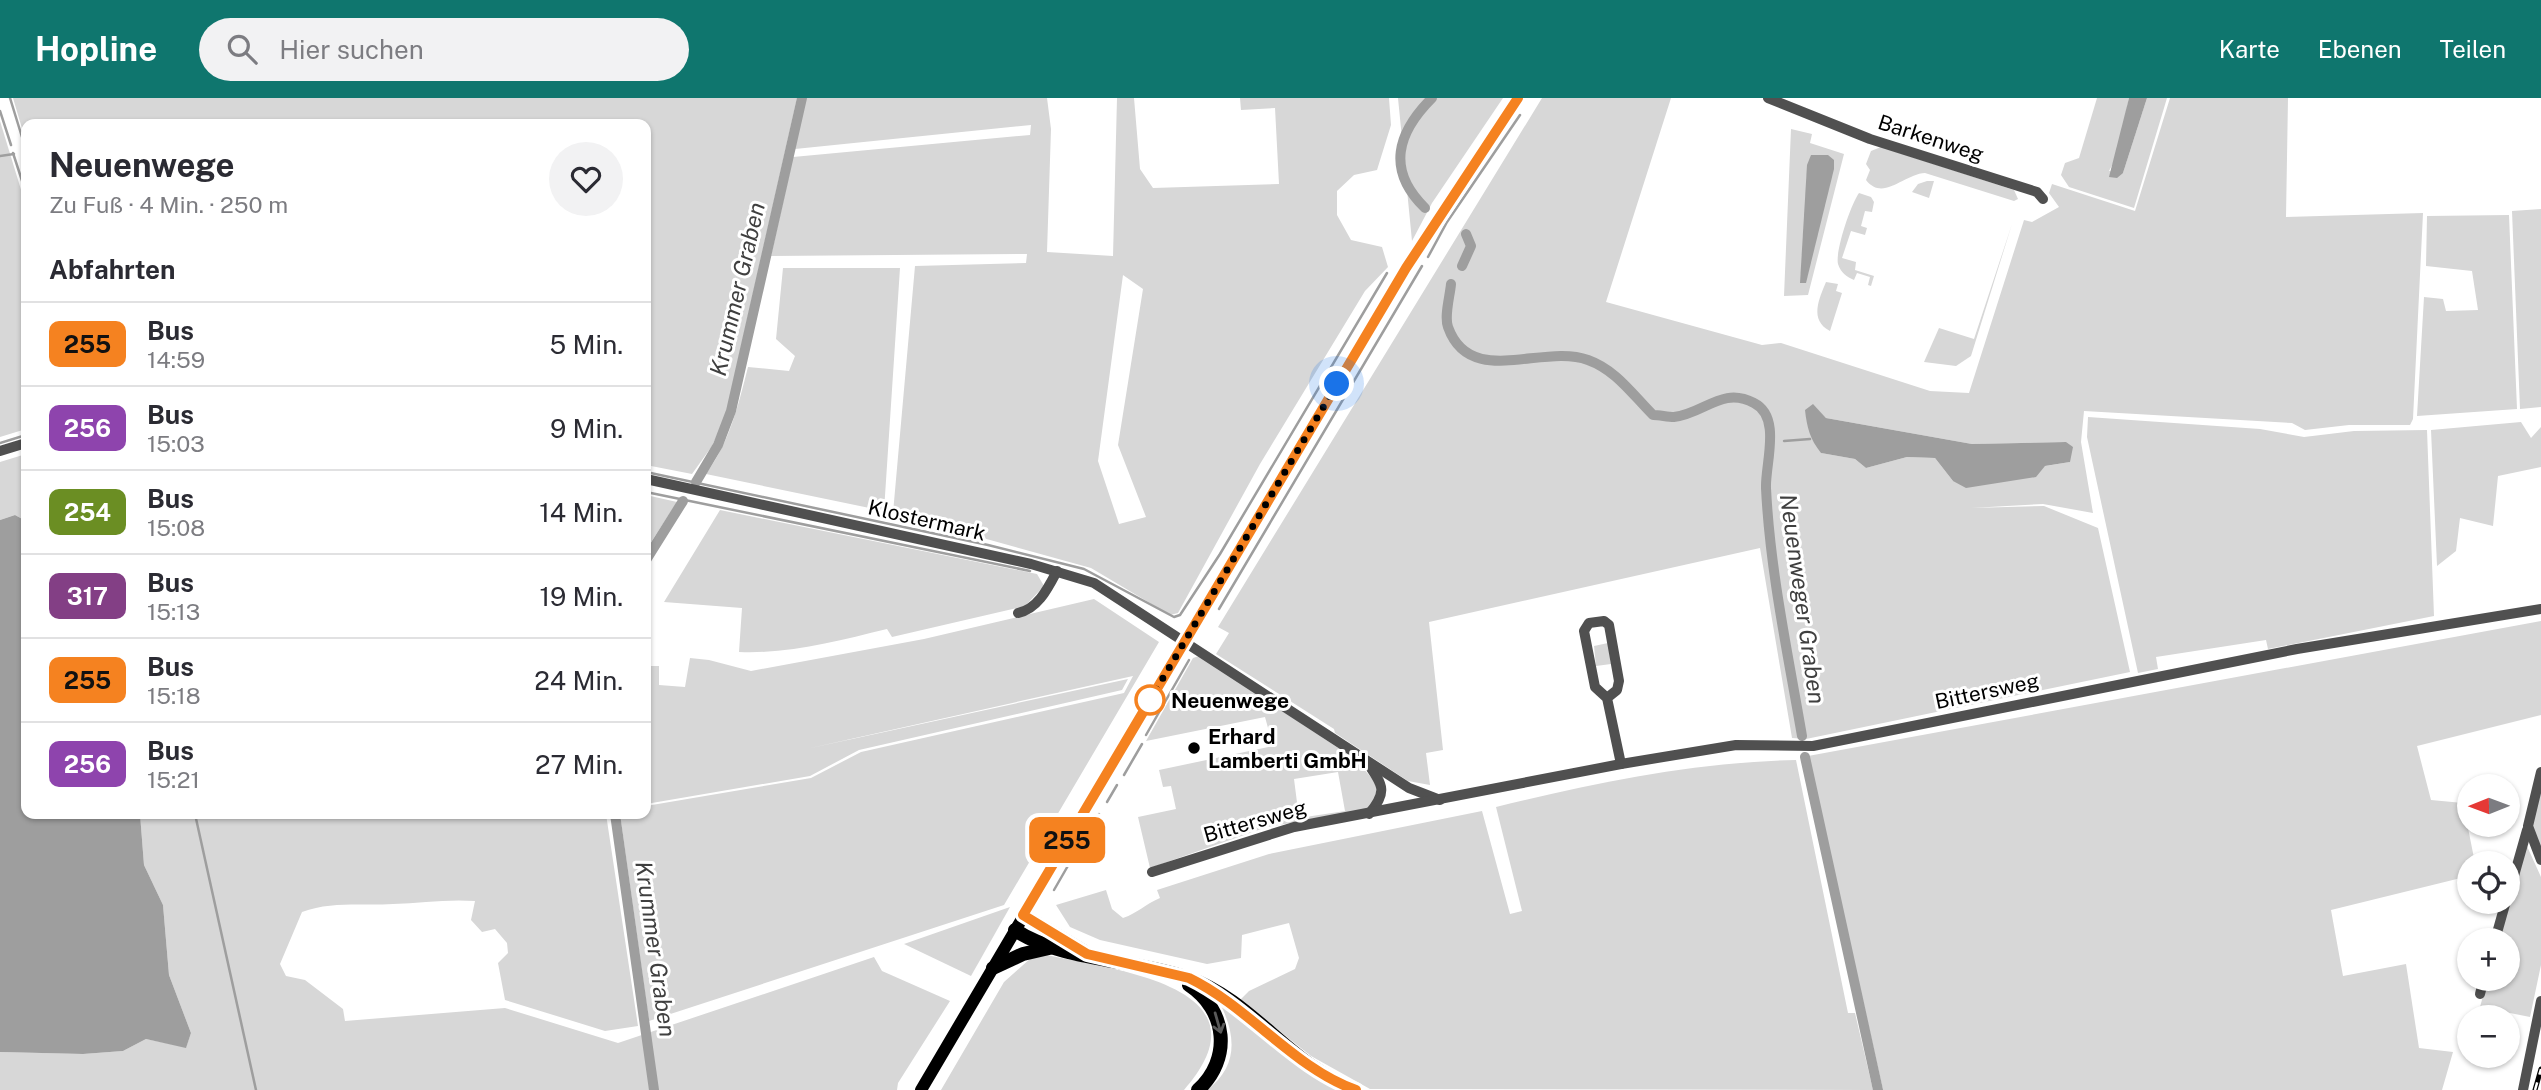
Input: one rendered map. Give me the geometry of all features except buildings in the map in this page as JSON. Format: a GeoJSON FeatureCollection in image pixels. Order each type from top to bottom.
{"type":"FeatureCollection","features":[{"type":"Feature","properties":{"kind":"highway"},"geometry":{"type":"LineString","coordinates":[[1023,915],[1087,954]]}},
{"type":"Feature","properties":{"kind":"highway"},"geometry":{"type":"LineString","coordinates":[[1015,930],[1049,948],[1174,974],[1196,982],[1230,1001],[1294,1052],[1356,1090]]}},
{"type":"Feature","properties":{"kind":"highway"},"geometry":{"type":"LineString","coordinates":[[993,968],[1023,954],[1049,948]]}},
{"type":"Feature","properties":{"kind":"highway"},"geometry":{"type":"LineString","coordinates":[[1174,974],[1206,999],[1218,1018],[1221,1033],[1218,1059],[1213,1073],[1198,1090]]}},
{"type":"Feature","properties":{"kind":"main road"},"geometry":{"type":"LineString","coordinates":[[921,1090],[1406,268],[1518,98]]}},
{"type":"Feature","properties":{"kind":"street","name":"Barkenweg"},"geometry":{"type":"LineString","coordinates":[[1768,98],[1870,139],[2037,192],[2043,199]]}},
{"type":"Feature","properties":{"kind":"street"},"geometry":{"type":"LineString","coordinates":[[0,452],[21,445]]}},
{"type":"Feature","properties":{"kind":"street","name":"Klostermark"},"geometry":{"type":"LineString","coordinates":[[651,480],[732,495],[1057,571],[1094,583],[1185,639]]}},
{"type":"Feature","properties":{"kind":"street"},"geometry":{"type":"LineString","coordinates":[[1018,613],[1028,611],[1047,591],[1057,571]]}},
{"type":"Feature","properties":{"kind":"street","name":"Bittersweg"},"geometry":{"type":"LineString","coordinates":[[1152,872],[1294,827],[1621,764],[1735,745],[1813,746],[2270,654],[2541,609]]}},
{"type":"Feature","properties":{"kind":"street"},"geometry":{"type":"LineString","coordinates":[[1604,621],[1609,625],[1619,681],[1617,690],[1607,698],[1600,695],[1595,687],[1584,631],[1589,623],[1604,621]]}},
{"type":"Feature","properties":{"kind":"street"},"geometry":{"type":"LineString","coordinates":[[1185,639],[1409,788],[1441,800]]}},
{"type":"Feature","properties":{"kind":"street"},"geometry":{"type":"LineString","coordinates":[[1607,698],[1621,764]]}},
{"type":"Feature","properties":{"kind":"street"},"geometry":{"type":"LineString","coordinates":[[1366,760],[1382,784],[1381,800],[1369,814]]}},
{"type":"Feature","properties":{"kind":"street"},"geometry":{"type":"LineString","coordinates":[[2520,854],[2541,772]]}},
{"type":"Feature","properties":{"kind":"street"},"geometry":{"type":"LineString","coordinates":[[2528,826],[2541,860]]}},
{"type":"Feature","properties":{"kind":"street"},"geometry":{"type":"LineString","coordinates":[[2523,1090],[2541,1002]]}},
{"type":"Feature","properties":{"kind":"shaded area"},"geometry":{"type":"Polygon","coordinates":[[[13,98],[797,98],[725,418],[712,446],[692,474],[651,466],[651,119],[21,119],[21,125],[13,98]]]}},
{"type":"Feature","properties":{"kind":"shaded area"},"geometry":{"type":"Polygon","coordinates":[[[806,98],[1047,98],[1051,129],[1047,252],[1113,256],[1117,98],[1134,98],[1140,169],[1153,188],[1279,184],[1275,108],[1241,110],[1240,98],[1389,98],[1391,125],[1377,170],[1354,175],[1337,191],[1337,215],[1351,240],[1382,247],[1388,267],[1365,291],[1260,464],[1178,613],[1170,615],[1091,568],[893,513],[915,266],[1026,263],[1027,254],[771,256],[793,157],[1030,135],[1031,125],[795,149],[806,98]],[[1123,275],[1098,461],[1119,524],[1146,517],[1118,445],[1143,289],[1123,275]]]}},
{"type":"Feature","properties":{"kind":"shaded area"},"geometry":{"type":"Polygon","coordinates":[[[1398,98],[1503,98],[1432,203],[1412,241],[1398,98]]]}},
{"type":"Feature","properties":{"kind":"shaded area"},"geometry":{"type":"Polygon","coordinates":[[[1542,98],[1671,98],[1606,302],[1762,345],[1781,343],[1930,391],[1969,393],[2024,220],[2032,222],[2059,207],[2049,193],[2052,184],[2135,211],[2170,98],[2288,98],[2286,217],[2423,213],[2413,419],[2410,425],[2349,425],[2305,430],[2292,423],[2084,411],[2081,442],[2093,513],[2043,504],[1971,508],[2044,506],[2098,528],[2130,672],[1806,739],[1792,738],[1760,548],[1429,622],[1443,750],[1426,753],[1430,785],[1408,781],[1335,733],[1334,729],[1216,654],[1229,633],[1218,627],[1542,98]],[[1813,405],[1821,453],[1855,459],[1866,468],[1907,457],[1935,458],[1953,481],[2070,462],[2066,442],[1972,444],[1826,418],[1813,405]]]}},
{"type":"Feature","properties":{"kind":"shaded area"},"geometry":{"type":"Polygon","coordinates":[[[2097,98],[2129,98],[2116,158],[2109,171],[2123,173],[2147,98],[2167,98],[2134,208],[2069,187],[2061,175],[2065,163],[2079,158],[2097,98]]]}},
{"type":"Feature","properties":{"kind":"shaded area"},"geometry":{"type":"Polygon","coordinates":[[[2129,98],[2147,98],[2123,173],[2117,178],[2109,177],[2129,98]]]}},
{"type":"Feature","properties":{"kind":"shaded area"},"geometry":{"type":"Polygon","coordinates":[[[0,121],[21,190],[21,431],[0,437],[0,121]]]}},
{"type":"Feature","properties":{"kind":"shaded area"},"geometry":{"type":"Polygon","coordinates":[[[1791,129],[1812,134],[1810,143],[1844,154],[1808,295],[1784,296],[1791,129]]]}},
{"type":"Feature","properties":{"kind":"shaded area"},"geometry":{"type":"Polygon","coordinates":[[[1881,147],[2014,190],[2018,199],[2014,201],[1925,173],[1887,188],[1873,186],[1866,180],[1870,170],[1866,164],[1871,151],[1881,147]]]}},
{"type":"Feature","properties":{"kind":"shaded area"},"geometry":{"type":"Polygon","coordinates":[[[1811,155],[1828,155],[1834,160],[1834,169],[1806,283],[1800,283],[1807,165],[1811,155]]]}},
{"type":"Feature","properties":{"kind":"shaded area"},"geometry":{"type":"Polygon","coordinates":[[[1934,181],[1929,198],[1912,192],[1918,184],[1934,181]]]}},
{"type":"Feature","properties":{"kind":"shaded area"},"geometry":{"type":"Polygon","coordinates":[[[1859,193],[1871,197],[1874,202],[1872,212],[1865,211],[1861,226],[1867,228],[1865,235],[1851,231],[1842,258],[1856,262],[1855,270],[1874,276],[1871,286],[1868,285],[1870,277],[1857,273],[1854,280],[1844,274],[1838,264],[1844,228],[1859,193]]]}},
{"type":"Feature","properties":{"kind":"shaded area"},"geometry":{"type":"Polygon","coordinates":[[[2541,209],[2541,407],[2520,409],[2512,211],[2541,209]]]}},
{"type":"Feature","properties":{"kind":"shaded area"},"geometry":{"type":"Polygon","coordinates":[[[2509,215],[2517,409],[2417,416],[2424,297],[2443,299],[2446,311],[2478,310],[2472,271],[2426,266],[2427,216],[2509,215]]]}},
{"type":"Feature","properties":{"kind":"shaded area"},"geometry":{"type":"Polygon","coordinates":[[[2012,224],[1971,356],[1956,366],[1924,362],[1939,328],[1974,339],[2012,224]]]}},
{"type":"Feature","properties":{"kind":"shaded area"},"geometry":{"type":"Polygon","coordinates":[[[783,268],[900,268],[884,511],[706,474],[727,436],[748,367],[789,371],[795,356],[776,339],[783,268]]]}},
{"type":"Feature","properties":{"kind":"shaded area"},"geometry":{"type":"Polygon","coordinates":[[[1826,282],[1838,284],[1836,291],[1842,293],[1830,331],[1820,321],[1817,309],[1826,282]]]}},
{"type":"Feature","properties":{"kind":"shaded area"},"geometry":{"type":"Polygon","coordinates":[[[1813,404],[1826,418],[1972,444],[2066,442],[2073,447],[2070,462],[2045,466],[2036,477],[1966,488],[1953,481],[1935,458],[1907,457],[1866,468],[1855,459],[1821,453],[1808,428],[1805,410],[1813,404]]]}},
{"type":"Feature","properties":{"kind":"shaded area"},"geometry":{"type":"Polygon","coordinates":[[[2088,417],[2260,429],[2304,437],[2354,431],[2427,430],[2434,616],[2268,649],[2266,640],[2156,657],[2158,669],[2138,673],[2087,437],[2088,417]]]}},
{"type":"Feature","properties":{"kind":"shaded area"},"geometry":{"type":"Polygon","coordinates":[[[2521,422],[2531,438],[2541,427],[2541,467],[2498,476],[2493,526],[2460,518],[2456,551],[2437,566],[2431,430],[2521,422]]]}},
{"type":"Feature","properties":{"kind":"shaded area"},"geometry":{"type":"Polygon","coordinates":[[[21,456],[21,518],[15,515],[0,520],[0,462],[21,456]]]}},
{"type":"Feature","properties":{"kind":"shaded area"},"geometry":{"type":"Polygon","coordinates":[[[651,496],[677,502],[651,542],[651,496]]]}},
{"type":"Feature","properties":{"kind":"shaded area"},"geometry":{"type":"Polygon","coordinates":[[[720,510],[1037,574],[1044,586],[1025,606],[892,637],[887,629],[795,649],[739,652],[742,608],[664,602],[720,510]]]}},
{"type":"Feature","properties":{"kind":"shaded area"},"geometry":{"type":"Polygon","coordinates":[[[15,515],[21,518],[21,819],[140,819],[144,865],[163,905],[169,975],[191,1033],[186,1048],[146,1039],[123,1051],[83,1054],[0,1052],[0,520],[15,515]]]}},
{"type":"Feature","properties":{"kind":"shaded area"},"geometry":{"type":"Polygon","coordinates":[[[1094,599],[1159,642],[1004,905],[649,1021],[621,819],[651,819],[651,805],[811,778],[861,752],[1124,693],[1133,676],[806,749],[1128,679],[1122,690],[859,750],[810,776],[651,803],[651,666],[659,666],[659,685],[685,687],[690,658],[751,671],[924,639],[1094,599]]]}},
{"type":"Feature","properties":{"kind":"shaded area"},"geometry":{"type":"Polygon","coordinates":[[[2541,621],[2541,715],[2417,746],[2431,800],[2457,802],[2457,837],[2470,837],[2473,851],[2457,851],[2457,879],[2331,910],[2343,976],[2406,964],[2419,1048],[2453,1052],[2442,1090],[1883,1090],[1808,756],[2541,621]]]}},
{"type":"Feature","properties":{"kind":"shaded area"},"geometry":{"type":"Polygon","coordinates":[[[1608,643],[1611,664],[1596,666],[1594,646],[1608,643]]]}},
{"type":"Feature","properties":{"kind":"shaded area"},"geometry":{"type":"Polygon","coordinates":[[[1199,656],[1355,759],[1376,783],[1376,800],[1369,810],[1267,827],[1150,868],[1138,817],[1176,809],[1171,786],[1163,787],[1159,770],[1273,746],[1265,717],[1146,741],[1193,658],[1199,656]],[[1338,772],[1294,779],[1299,818],[1345,811],[1338,772]]]}},
{"type":"Feature","properties":{"kind":"shaded area"},"geometry":{"type":"Polygon","coordinates":[[[1796,760],[1848,1013],[1855,1013],[1873,1090],[1370,1089],[1311,1056],[1240,1000],[1249,991],[1295,969],[1299,958],[1289,923],[1242,935],[1241,958],[1207,964],[1100,940],[1070,927],[1056,905],[1106,890],[1112,909],[1123,918],[1160,898],[1157,890],[1269,854],[1482,811],[1510,914],[1522,911],[1496,807],[1682,769],[1796,760]]]}},
{"type":"Feature","properties":{"kind":"shaded area"},"geometry":{"type":"Polygon","coordinates":[[[2541,786],[2541,848],[2531,827],[2541,786]]]}},
{"type":"Feature","properties":{"kind":"shaded area"},"geometry":{"type":"Polygon","coordinates":[[[140,819],[607,819],[638,1026],[605,1031],[505,1000],[498,963],[508,953],[507,943],[495,929],[482,932],[471,920],[475,901],[336,905],[302,912],[280,964],[286,976],[305,980],[343,1009],[345,1021],[505,1008],[618,1043],[874,957],[882,971],[950,1001],[898,1083],[897,1090],[0,1090],[0,1052],[83,1054],[123,1051],[146,1039],[186,1047],[191,1033],[169,975],[163,905],[144,865],[140,819]]]}},
{"type":"Feature","properties":{"kind":"shaded area"},"geometry":{"type":"Polygon","coordinates":[[[2526,844],[2541,877],[2541,965],[2530,1017],[2520,1015],[2520,1005],[2481,1005],[2484,991],[2520,991],[2520,928],[2502,928],[2506,914],[2520,914],[2520,865],[2526,844]]]}},
{"type":"Feature","properties":{"kind":"shaded area"},"geometry":{"type":"Polygon","coordinates":[[[1010,907],[971,976],[904,944],[1010,907]]]}},
{"type":"Feature","properties":{"kind":"shaded area"},"geometry":{"type":"Polygon","coordinates":[[[1047,955],[1144,977],[1175,989],[1198,1006],[1210,1027],[1207,1055],[1184,1090],[941,1090],[1004,982],[1031,958],[1047,955]]]}},
{"type":"Feature","properties":{"kind":"shaded area"},"geometry":{"type":"Polygon","coordinates":[[[1217,998],[1313,1076],[1345,1090],[1207,1090],[1225,1070],[1232,1047],[1228,1023],[1217,998]]]}},
{"type":"Feature","properties":{"kind":"waterway"},"geometry":{"type":"LineString","coordinates":[[10,98],[21,134]]}},
{"type":"Feature","properties":{"kind":"waterway","name":"Krummer Graben"},"geometry":{"type":"LineString","coordinates":[[696,482],[718,445],[731,411],[802,98]]}},
{"type":"Feature","properties":{"kind":"waterway","name":"Neuenweger Graben"},"geometry":{"type":"LineString","coordinates":[[1425,208],[1405,180],[1401,152],[1411,125],[1432,98]]}},
{"type":"Feature","properties":{"kind":"waterway"},"geometry":{"type":"LineString","coordinates":[[0,111],[11,145]]}},
{"type":"Feature","properties":{"kind":"waterway"},"geometry":{"type":"LineString","coordinates":[[1428,257],[1447,222],[1520,115]]}},
{"type":"Feature","properties":{"kind":"waterway"},"geometry":{"type":"LineString","coordinates":[[13,153],[21,178]]}},
{"type":"Feature","properties":{"kind":"waterway"},"geometry":{"type":"LineString","coordinates":[[0,156],[14,154]]}},
{"type":"Feature","properties":{"kind":"waterway","name":"Neuenweger Graben"},"geometry":{"type":"LineString","coordinates":[[1462,266],[1471,246],[1466,234]]}},
{"type":"Feature","properties":{"kind":"waterway"},"geometry":{"type":"LineString","coordinates":[[1219,609],[1422,266]]}},
{"type":"Feature","properties":{"kind":"waterway"},"geometry":{"type":"LineString","coordinates":[[651,473],[988,545],[1084,569],[1174,617],[1180,615],[1220,554],[1387,273]]}},
{"type":"Feature","properties":{"kind":"waterway","name":"Neuenweger Graben"},"geometry":{"type":"LineString","coordinates":[[1451,284],[1448,327],[1458,346],[1473,356],[1490,360],[1550,356],[1588,360],[1615,376],[1653,415],[1685,415],[1713,402],[1732,398],[1754,403],[1763,410],[1770,430],[1766,488],[1771,550],[1802,736]]}},
{"type":"Feature","properties":{"kind":"waterway"},"geometry":{"type":"LineString","coordinates":[[0,443],[21,437]]}},
{"type":"Feature","properties":{"kind":"waterway","name":"Neuenweger Graben"},"geometry":{"type":"LineString","coordinates":[[1784,441],[1810,439]]}},
{"type":"Feature","properties":{"kind":"waterway"},"geometry":{"type":"LineString","coordinates":[[651,493],[1030,571]]}},
{"type":"Feature","properties":{"kind":"waterway","name":"Krummer Graben"},"geometry":{"type":"LineString","coordinates":[[651,552],[683,501]]}},
{"type":"Feature","properties":{"kind":"waterway"},"geometry":{"type":"LineString","coordinates":[[1146,735],[1189,660]]}},
{"type":"Feature","properties":{"kind":"waterway"},"geometry":{"type":"LineString","coordinates":[[1124,775],[1142,744]]}},
{"type":"Feature","properties":{"kind":"waterway","name":"Neuenweger Graben"},"geometry":{"type":"LineString","coordinates":[[1805,757],[1878,1090]]}},
{"type":"Feature","properties":{"kind":"waterway"},"geometry":{"type":"LineString","coordinates":[[1107,802],[1117,785]]}},
{"type":"Feature","properties":{"kind":"waterway"},"geometry":{"type":"LineString","coordinates":[[1077,850],[1099,814]]}},
{"type":"Feature","properties":{"kind":"waterway"},"geometry":{"type":"LineString","coordinates":[[196,819],[256,1090]]}},
{"type":"Feature","properties":{"kind":"waterway","name":"Krummer Graben"},"geometry":{"type":"LineString","coordinates":[[616,819],[654,1090]]}},
{"type":"Feature","properties":{"kind":"waterway"},"geometry":{"type":"LineString","coordinates":[[1054,890],[1073,857]]}},
{"type":"Feature","properties":{"kind":"railway"},"geometry":{"type":"LineString","coordinates":[[2535,1090],[2541,1069]]}},
{"type":"Feature","properties":{"kind":"bus line","name":"255"},"geometry":{"type":"LineString","coordinates":[[1356,1090],[1324,1073],[1230,1001],[1203,985],[1189,978],[1087,954],[1023,915],[1406,268],[1482,148],[1518,98]]}},
{"type":"Feature","properties":{"kind":"place","name":"Neuenwege"},"geometry":{"type":"Point","coordinates":[1150,700]}},
{"type":"Feature","properties":{"kind":"place","name":"Erhard Lamberti GmbH"},"geometry":{"type":"Point","coordinates":[1194,748]}},
{"type":"Feature","properties":{"kind":"route"},"geometry":{"type":"LineString","coordinates":[[1150,700],[1337,384]]}}]}
